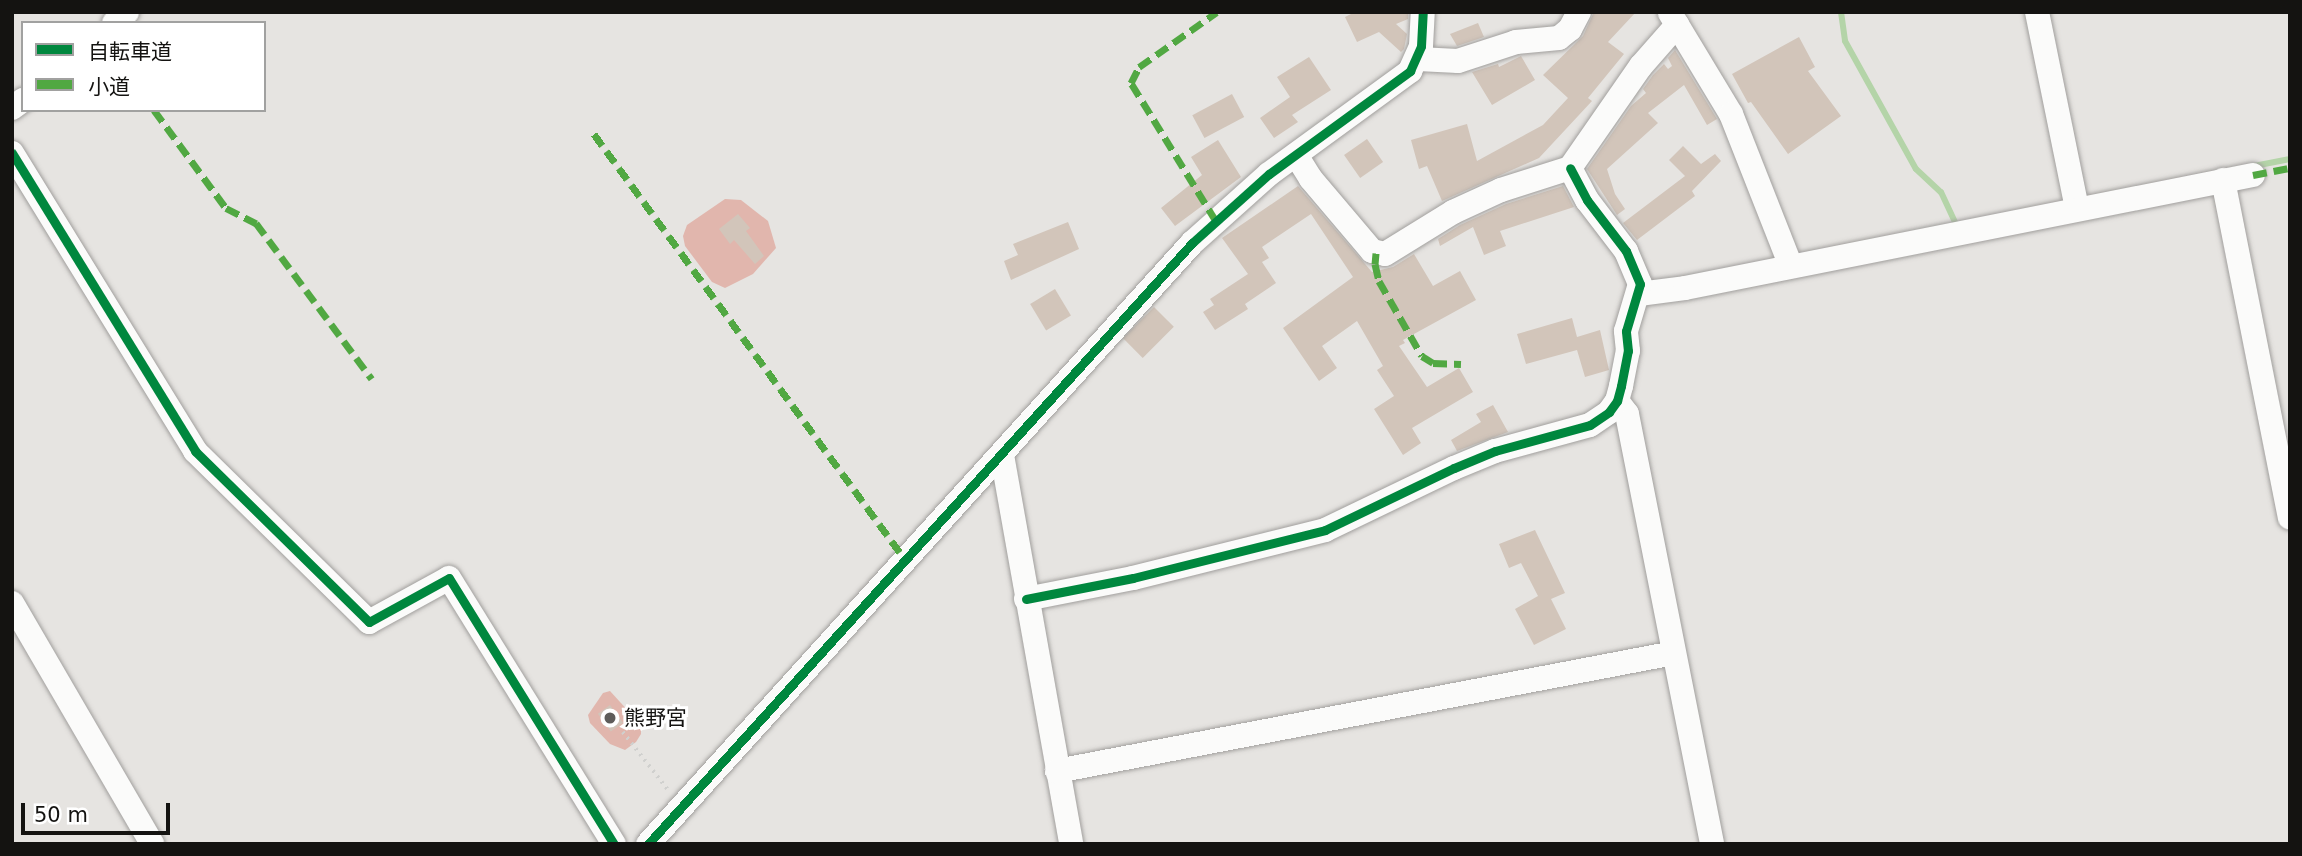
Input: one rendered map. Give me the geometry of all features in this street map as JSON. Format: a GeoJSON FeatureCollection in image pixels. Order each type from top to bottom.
{"type":"FeatureCollection","features":[{"type":"Feature","properties":{"kind":"street"},"geometry":{"type":"LineString","coordinates":[[649,843],[680,805],[912,549],[1002,455],[1192,243],[1269,174],[1410,71],[1418,59],[1423,12]]}},
{"type":"Feature","properties":{"kind":"street"},"geometry":{"type":"LineString","coordinates":[[1418,59],[1458,61],[1516,42],[1559,38],[1570,29],[1579,12]]}},
{"type":"Feature","properties":{"kind":"street"},"geometry":{"type":"LineString","coordinates":[[2037,12],[2077,209]]}},
{"type":"Feature","properties":{"kind":"street"},"geometry":{"type":"LineString","coordinates":[[1296,155],[1311,179],[1376,253],[1385,254],[1431,224],[1501,190],[1570,168],[1673,19],[1706,68],[1731,114],[1791,266]]}},
{"type":"Feature","properties":{"kind":"street"},"geometry":{"type":"LineString","coordinates":[[12,153],[195,451],[369,622],[449,579],[614,844]]}},
{"type":"Feature","properties":{"kind":"street"},"geometry":{"type":"LineString","coordinates":[[1026,599],[1133,578],[1325,530],[1495,451],[1590,425],[1609,412],[1617,401],[1628,351],[1626,331],[1629,313],[1639,294],[1640,284],[1626,251],[1587,200],[1570,168]]}},
{"type":"Feature","properties":{"kind":"street"},"geometry":{"type":"LineString","coordinates":[[1639,294],[2253,175]]}},
{"type":"Feature","properties":{"kind":"street"},"geometry":{"type":"LineString","coordinates":[[2223,180],[2290,517]]}},
{"type":"Feature","properties":{"kind":"street"},"geometry":{"type":"LineString","coordinates":[[1617,401],[1627,414],[1712,844]]}},
{"type":"Feature","properties":{"kind":"street"},"geometry":{"type":"LineString","coordinates":[[1002,455],[1072,844]]}},
{"type":"Feature","properties":{"kind":"street"},"geometry":{"type":"LineString","coordinates":[[12,603],[152,844]]}},
{"type":"Feature","properties":{"kind":"street"},"geometry":{"type":"LineString","coordinates":[[1057,771],[1674,653]]}},
{"type":"Feature","properties":{"kind":"path"},"geometry":{"type":"LineString","coordinates":[[623,732],[680,805]]}},
{"type":"Feature","properties":{"kind":"shaded area"},"geometry":{"type":"Polygon","coordinates":[[[725,199],[741,200],[768,221],[776,248],[753,274],[725,288],[712,282],[685,246],[683,236],[687,225],[725,199]]]}},
{"type":"Feature","properties":{"kind":"shaded area"},"geometry":{"type":"Polygon","coordinates":[[[610,691],[641,725],[641,734],[636,742],[625,750],[610,744],[590,723],[588,715],[603,693],[610,691]]]}},
{"type":"Feature","properties":{"kind":"building"},"geometry":{"type":"Polygon","coordinates":[[[1355,12],[1408,12],[1408,19],[1396,24],[1407,34],[1404,49],[1401,52],[1379,32],[1357,42],[1345,17],[1355,12]]]}},
{"type":"Feature","properties":{"kind":"building"},"geometry":{"type":"Polygon","coordinates":[[[1594,12],[1636,12],[1608,42],[1624,54],[1588,98],[1592,101],[1539,158],[1442,201],[1427,166],[1419,169],[1411,140],[1467,124],[1477,161],[1543,125],[1568,98],[1543,75],[1583,36],[1594,12]]]}},
{"type":"Feature","properties":{"kind":"building"},"geometry":{"type":"Polygon","coordinates":[[[1478,23],[1484,37],[1457,46],[1450,34],[1478,23]]]}},
{"type":"Feature","properties":{"kind":"building"},"geometry":{"type":"Polygon","coordinates":[[[1799,37],[1815,67],[1808,71],[1841,116],[1788,154],[1751,102],[1748,103],[1732,74],[1799,37]]]}},
{"type":"Feature","properties":{"kind":"building"},"geometry":{"type":"Polygon","coordinates":[[[1675,50],[1717,119],[1707,125],[1684,85],[1648,113],[1658,123],[1607,169],[1615,194],[1625,209],[1617,215],[1587,169],[1631,106],[1646,93],[1643,89],[1653,75],[1664,64],[1668,69],[1672,66],[1668,58],[1675,50]]]}},
{"type":"Feature","properties":{"kind":"building"},"geometry":{"type":"Polygon","coordinates":[[[1521,56],[1535,80],[1492,105],[1472,72],[1498,64],[1499,67],[1521,56]]]}},
{"type":"Feature","properties":{"kind":"building"},"geometry":{"type":"Polygon","coordinates":[[[1309,57],[1331,90],[1292,115],[1298,122],[1274,138],[1260,118],[1290,97],[1277,77],[1309,57]]]}},
{"type":"Feature","properties":{"kind":"building"},"geometry":{"type":"Polygon","coordinates":[[[1232,94],[1244,117],[1204,138],[1192,115],[1232,94]]]}},
{"type":"Feature","properties":{"kind":"building"},"geometry":{"type":"Polygon","coordinates":[[[1367,139],[1383,162],[1360,178],[1344,155],[1367,139]]]}},
{"type":"Feature","properties":{"kind":"building"},"geometry":{"type":"Polygon","coordinates":[[[1218,140],[1241,177],[1175,226],[1161,208],[1202,175],[1191,157],[1218,140]]]}},
{"type":"Feature","properties":{"kind":"building"},"geometry":{"type":"Polygon","coordinates":[[[1683,146],[1701,164],[1715,154],[1721,161],[1692,191],[1695,196],[1637,240],[1623,223],[1685,176],[1669,160],[1683,146]]]}},
{"type":"Feature","properties":{"kind":"building"},"geometry":{"type":"Polygon","coordinates":[[[1298,186],[1372,272],[1393,267],[1414,254],[1433,286],[1460,271],[1476,300],[1403,340],[1405,343],[1399,346],[1427,387],[1459,368],[1473,392],[1412,428],[1421,443],[1403,455],[1374,409],[1394,396],[1377,370],[1383,366],[1357,321],[1322,346],[1337,368],[1319,381],[1283,328],[1353,277],[1311,214],[1262,247],[1269,258],[1262,262],[1276,283],[1245,304],[1248,309],[1215,330],[1203,312],[1214,305],[1210,299],[1248,274],[1222,238],[1298,186]]]}},
{"type":"Feature","properties":{"kind":"building"},"geometry":{"type":"Polygon","coordinates":[[[1563,186],[1574,207],[1500,231],[1506,246],[1484,255],[1473,227],[1440,246],[1438,239],[1460,225],[1506,204],[1563,186]]]}},
{"type":"Feature","properties":{"kind":"building"},"geometry":{"type":"Polygon","coordinates":[[[738,214],[750,228],[746,231],[764,256],[755,264],[734,240],[730,244],[719,229],[738,214]]]}},
{"type":"Feature","properties":{"kind":"building"},"geometry":{"type":"Polygon","coordinates":[[[1068,222],[1079,249],[1011,280],[1004,261],[1018,255],[1013,244],[1068,222]]]}},
{"type":"Feature","properties":{"kind":"building"},"geometry":{"type":"Polygon","coordinates":[[[1055,289],[1071,316],[1046,331],[1030,304],[1055,289]]]}},
{"type":"Feature","properties":{"kind":"building"},"geometry":{"type":"Polygon","coordinates":[[[1154,307],[1174,327],[1143,358],[1123,338],[1154,307]]]}},
{"type":"Feature","properties":{"kind":"building"},"geometry":{"type":"Polygon","coordinates":[[[1572,318],[1577,337],[1600,330],[1609,370],[1585,377],[1577,350],[1526,364],[1517,334],[1572,318]]]}},
{"type":"Feature","properties":{"kind":"building"},"geometry":{"type":"Polygon","coordinates":[[[1493,405],[1508,432],[1457,451],[1451,440],[1481,422],[1476,414],[1493,405]]]}},
{"type":"Feature","properties":{"kind":"building"},"geometry":{"type":"Polygon","coordinates":[[[1535,530],[1565,593],[1551,599],[1566,629],[1534,645],[1515,609],[1538,596],[1521,563],[1509,568],[1499,544],[1535,530]]]}},
{"type":"Feature","properties":{"kind":"building","name":"熊野宮"},"geometry":{"type":"Polygon","coordinates":[[[610,705],[623,723],[611,732],[598,714],[610,705]]]}},
{"type":"Feature","properties":{"kind":"waterway"},"geometry":{"type":"LineString","coordinates":[[1841,12],[1845,41],[1916,169],[1941,192],[1957,226],[1960,225]]}},
{"type":"Feature","properties":{"kind":"waterway"},"geometry":{"type":"LineString","coordinates":[[2254,166],[2290,159]]}},
{"type":"Feature","properties":{"kind":"marked path"},"geometry":{"type":"LineString","coordinates":[[1216,221],[1131,83],[1139,67],[1217,12]]}},
{"type":"Feature","properties":{"kind":"marked path"},"geometry":{"type":"LineString","coordinates":[[155,112],[226,208],[256,223],[372,379]]}},
{"type":"Feature","properties":{"kind":"marked path"},"geometry":{"type":"LineString","coordinates":[[594,134],[904,558]]}},
{"type":"Feature","properties":{"kind":"marked path"},"geometry":{"type":"LineString","coordinates":[[2253,175],[2290,168]]}},
{"type":"Feature","properties":{"kind":"marked path"},"geometry":{"type":"LineString","coordinates":[[1376,253],[1375,264],[1379,281],[1422,356],[1433,363],[1461,364]]}},
{"type":"Feature","properties":{"kind":"cycle path"},"geometry":{"type":"LineString","coordinates":[[648,844],[1192,243],[1269,174],[1410,71],[1421,46],[1423,12]]}},
{"type":"Feature","properties":{"kind":"cycle path"},"geometry":{"type":"LineString","coordinates":[[12,153],[195,451],[369,622],[449,578],[614,844]]}},
{"type":"Feature","properties":{"kind":"cycle path"},"geometry":{"type":"LineString","coordinates":[[1026,599],[1133,578],[1325,530],[1454,468],[1495,451],[1590,425],[1609,412],[1617,401],[1621,386],[1628,351],[1626,331],[1640,284],[1626,251],[1587,200],[1570,168]]}},
{"type":"Feature","properties":{"kind":"place","name":"熊野宮"},"geometry":{"type":"Point","coordinates":[610,718]}}]}
